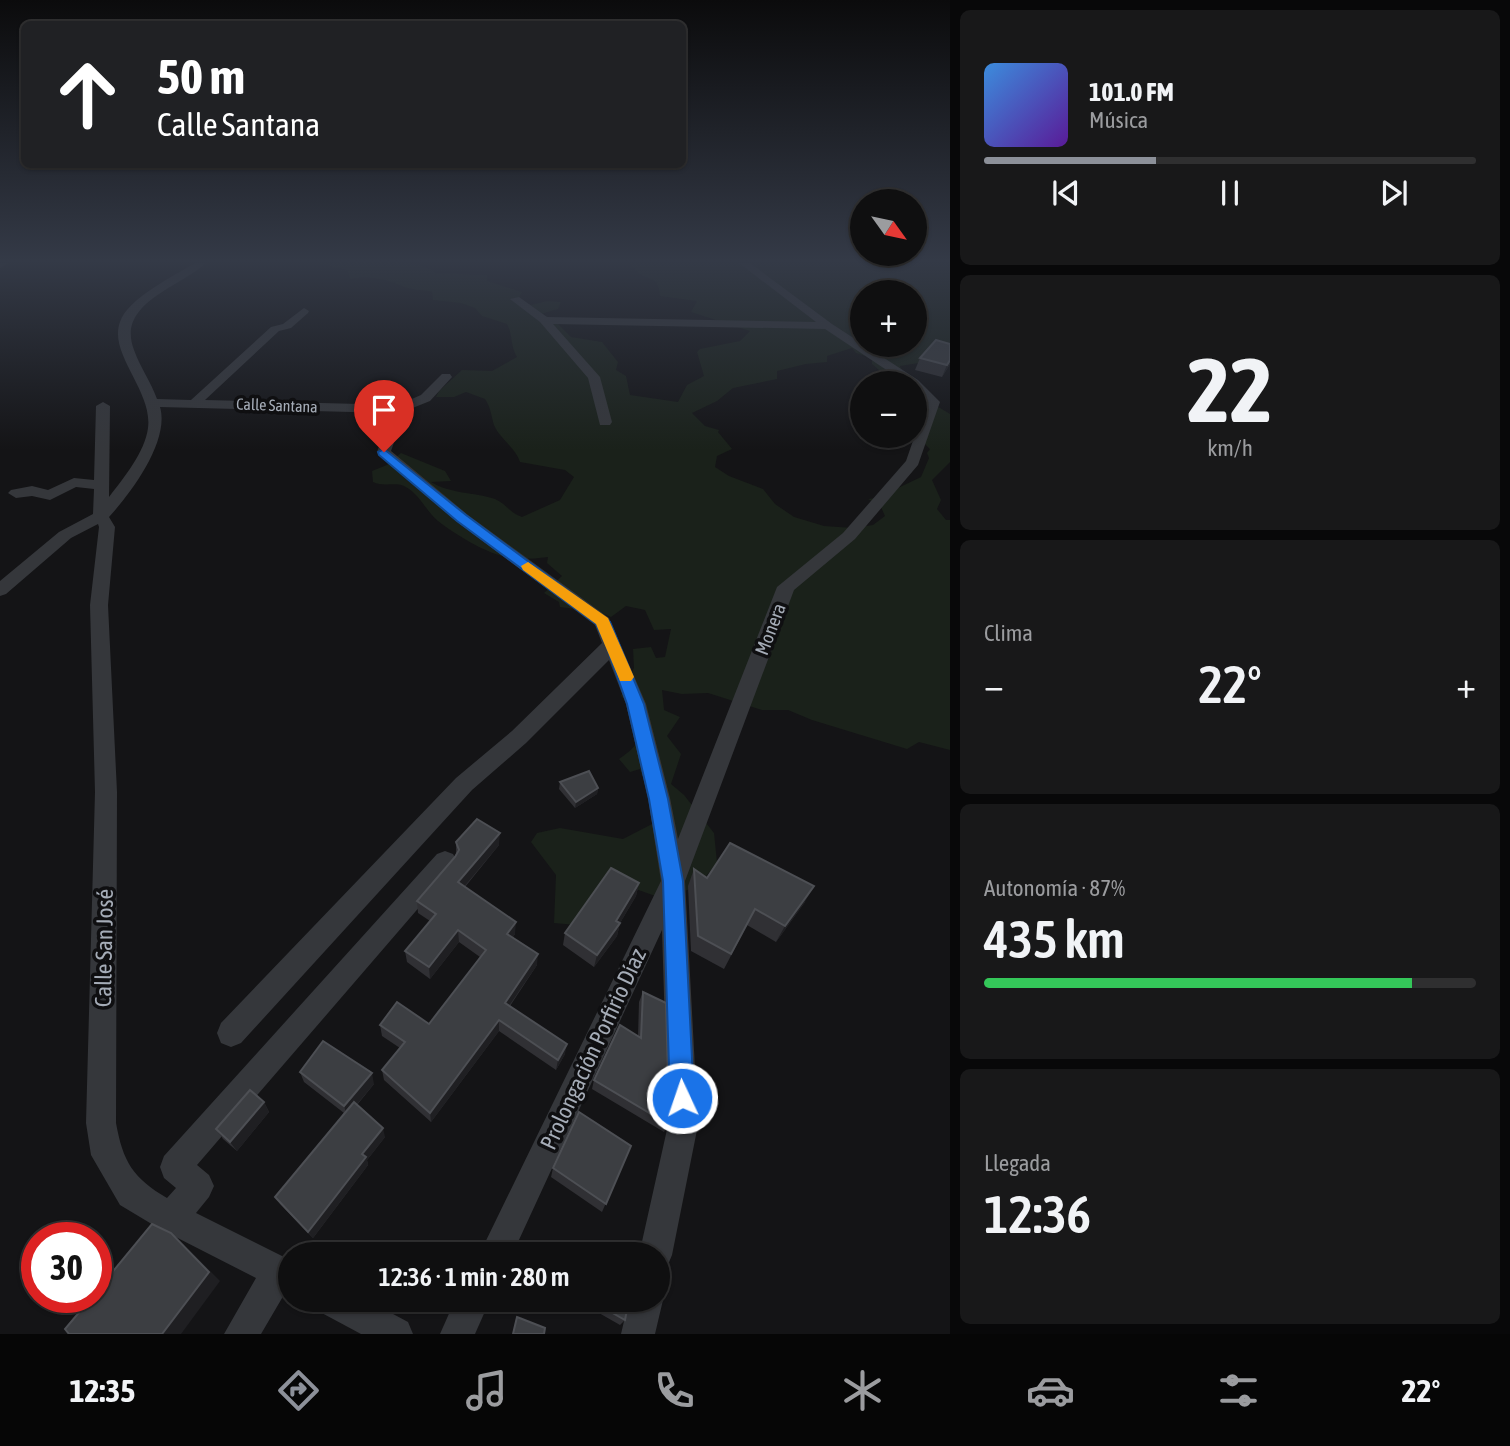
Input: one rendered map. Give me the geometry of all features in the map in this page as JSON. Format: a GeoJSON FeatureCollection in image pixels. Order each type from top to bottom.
{"type":"FeatureCollection","features":[{"type":"Feature","properties":{"kind":"street"},"geometry":{"type":"LineString","coordinates":[[0,590],[66,535],[101,516],[134,473],[155,430],[155,402],[143,377],[126,352],[122,333],[125,325]]}},
{"type":"Feature","properties":{"kind":"street"},"geometry":{"type":"LineString","coordinates":[[196,402],[275,329],[288,325]]}},
{"type":"Feature","properties":{"kind":"street"},"geometry":{"type":"LineString","coordinates":[[549,325],[594,377],[605,422]]}},
{"type":"Feature","properties":{"kind":"street"},"geometry":{"type":"LineString","coordinates":[[793,325],[828,326]]}},
{"type":"Feature","properties":{"kind":"street","name":"Monera"},"geometry":{"type":"LineString","coordinates":[[828,326],[896,371]]}},
{"type":"Feature","properties":{"kind":"street","name":"Calle Santana"},"geometry":{"type":"LineString","coordinates":[[155,402],[400,410],[421,402],[438,391],[446,377]]}},
{"type":"Feature","properties":{"kind":"street","name":"Monera"},"geometry":{"type":"LineString","coordinates":[[927,396],[933,402],[927,420]]}},
{"type":"Feature","properties":{"kind":"street","name":"Calle San José"},"geometry":{"type":"LineString","coordinates":[[103,406],[101,516],[107,527],[99,605],[106,793],[101,1123],[106,1155],[131,1194],[171,1218],[278,1272]]}},
{"type":"Feature","properties":{"kind":"street"},"geometry":{"type":"LineString","coordinates":[[400,410],[384,452],[462,518],[603,622],[636,704],[659,799],[673,881]]}},
{"type":"Feature","properties":{"kind":"street","name":"Monera"},"geometry":{"type":"LineString","coordinates":[[673,881],[786,587],[849,536],[913,462],[918,448]]}},
{"type":"Feature","properties":{"kind":"street"},"geometry":{"type":"LineString","coordinates":[[16,493],[32,491],[50,495],[74,482],[102,486]]}},
{"type":"Feature","properties":{"kind":"street"},"geometry":{"type":"LineString","coordinates":[[231,1033],[464,784],[519,737],[613,645]]}},
{"type":"Feature","properties":{"kind":"street"},"geometry":{"type":"LineString","coordinates":[[171,1218],[198,1186],[176,1167],[445,861]]}},
{"type":"Feature","properties":{"kind":"street","name":"Prolongación Porfirio Díaz"},"geometry":{"type":"LineString","coordinates":[[501,1242],[673,881]]}},
{"type":"Feature","properties":{"kind":"street","name":"Prolongación Porfirio Díaz"},"geometry":{"type":"LineString","coordinates":[[658,1242],[683,1125],[673,881]]}},
{"type":"Feature","properties":{"kind":"street"},"geometry":{"type":"LineString","coordinates":[[241,1334],[278,1284]]}},
{"type":"Feature","properties":{"kind":"street"},"geometry":{"type":"LineString","coordinates":[[355,1312],[396,1334]]}},
{"type":"Feature","properties":{"kind":"street"},"geometry":{"type":"LineString","coordinates":[[457,1334],[467,1312]]}},
{"type":"Feature","properties":{"kind":"street"},"geometry":{"type":"LineString","coordinates":[[638,1334],[643,1312]]}},
{"type":"Feature","properties":{"kind":"shaded area"},"geometry":{"type":"Polygon","coordinates":[[[507,325],[559,325],[571,337],[602,342],[618,362],[616,370],[626,376],[630,395],[678,402],[687,385],[704,376],[697,352],[700,349],[740,341],[750,331],[732,325],[850,325],[850,349],[827,356],[827,362],[777,371],[777,379],[733,388],[717,401],[692,413],[705,426],[719,430],[732,449],[717,456],[715,467],[729,476],[763,489],[775,504],[794,517],[824,526],[853,528],[873,525],[885,516],[880,505],[868,499],[877,498],[921,477],[930,449],[927,446],[927,400],[950,414],[950,462],[932,480],[941,500],[937,509],[946,520],[950,520],[950,750],[919,742],[907,749],[788,710],[762,710],[708,693],[682,694],[662,690],[664,710],[680,717],[667,736],[681,754],[671,784],[684,795],[714,833],[717,863],[696,888],[658,897],[608,879],[599,927],[554,923],[556,875],[531,842],[537,833],[560,828],[623,839],[654,823],[656,777],[642,776],[640,769],[630,772],[619,759],[638,741],[642,730],[642,716],[621,696],[634,668],[633,649],[651,647],[656,658],[665,657],[671,629],[654,630],[645,610],[626,606],[611,617],[599,612],[560,607],[559,602],[544,593],[562,576],[547,563],[548,557],[511,558],[488,551],[438,521],[414,493],[404,486],[373,482],[372,471],[387,465],[401,453],[445,471],[451,481],[431,482],[446,489],[495,499],[522,517],[560,500],[574,477],[565,470],[520,462],[496,430],[485,399],[466,392],[454,397],[436,397],[462,370],[492,371],[517,357],[507,325]]]}},
{"type":"Feature","properties":{"kind":"shaded area"},"geometry":{"type":"Polygon","coordinates":[[[927,325],[950,325],[950,358],[900,366],[902,371],[880,371],[872,364],[872,358],[869,357],[927,357],[927,325]]]}},
{"type":"Feature","properties":{"kind":"building"},"geometry":{"type":"Polygon","coordinates":[[[936,340],[950,344],[950,360],[947,365],[920,358],[927,357],[927,350],[936,340]]]}},
{"type":"Feature","properties":{"kind":"building"},"geometry":{"type":"Polygon","coordinates":[[[589,771],[598,788],[576,802],[560,782],[589,771]]]}},
{"type":"Feature","properties":{"kind":"building"},"geometry":{"type":"Polygon","coordinates":[[[477,819],[500,833],[458,882],[516,922],[507,934],[538,954],[505,1003],[567,1044],[558,1060],[499,1020],[430,1113],[382,1070],[405,1042],[380,1025],[397,1002],[429,1024],[486,950],[458,930],[429,967],[405,951],[436,914],[417,901],[455,857],[459,850],[456,842],[477,819]]]}},
{"type":"Feature","properties":{"kind":"building"},"geometry":{"type":"Polygon","coordinates":[[[730,843],[814,886],[785,926],[755,909],[731,954],[698,936],[694,869],[707,878],[730,843]]]}},
{"type":"Feature","properties":{"kind":"building"},"geometry":{"type":"Polygon","coordinates":[[[611,868],[639,883],[616,921],[620,923],[597,955],[565,933],[611,868]]]}},
{"type":"Feature","properties":{"kind":"building"},"geometry":{"type":"Polygon","coordinates":[[[643,992],[666,1003],[668,1077],[665,1087],[669,1089],[668,1124],[594,1080],[620,1025],[641,1038],[643,992]]]}},
{"type":"Feature","properties":{"kind":"building"},"geometry":{"type":"Polygon","coordinates":[[[323,1041],[372,1073],[344,1106],[300,1072],[323,1041]]]}},
{"type":"Feature","properties":{"kind":"building"},"geometry":{"type":"Polygon","coordinates":[[[250,1090],[264,1102],[230,1142],[216,1129],[250,1090]]]}},
{"type":"Feature","properties":{"kind":"building"},"geometry":{"type":"Polygon","coordinates":[[[354,1102],[383,1128],[362,1154],[366,1157],[308,1232],[275,1197],[354,1102]]]}},
{"type":"Feature","properties":{"kind":"building"},"geometry":{"type":"Polygon","coordinates":[[[579,1112],[631,1146],[606,1204],[553,1168],[579,1112]]]}},
{"type":"Feature","properties":{"kind":"building"},"geometry":{"type":"Polygon","coordinates":[[[152,1224],[171,1233],[209,1272],[162,1334],[69,1334],[65,1329],[78,1313],[112,1313],[112,1273],[152,1224]]]}},
{"type":"Feature","properties":{"kind":"building"},"geometry":{"type":"Polygon","coordinates":[[[611,1312],[627,1312],[625,1320],[611,1312]]]}},
{"type":"Feature","properties":{"kind":"building"},"geometry":{"type":"Polygon","coordinates":[[[517,1317],[545,1328],[544,1334],[513,1334],[517,1317]]]}},
{"type":"Feature","properties":{"kind":"slow traffic"},"geometry":{"type":"LineString","coordinates":[[528,566],[603,622],[626,677]]}},
{"type":"Feature","properties":{"kind":"route"},"geometry":{"type":"LineString","coordinates":[[384,452],[462,518],[603,622],[636,704],[659,799],[673,881],[682,1098]]}}]}
